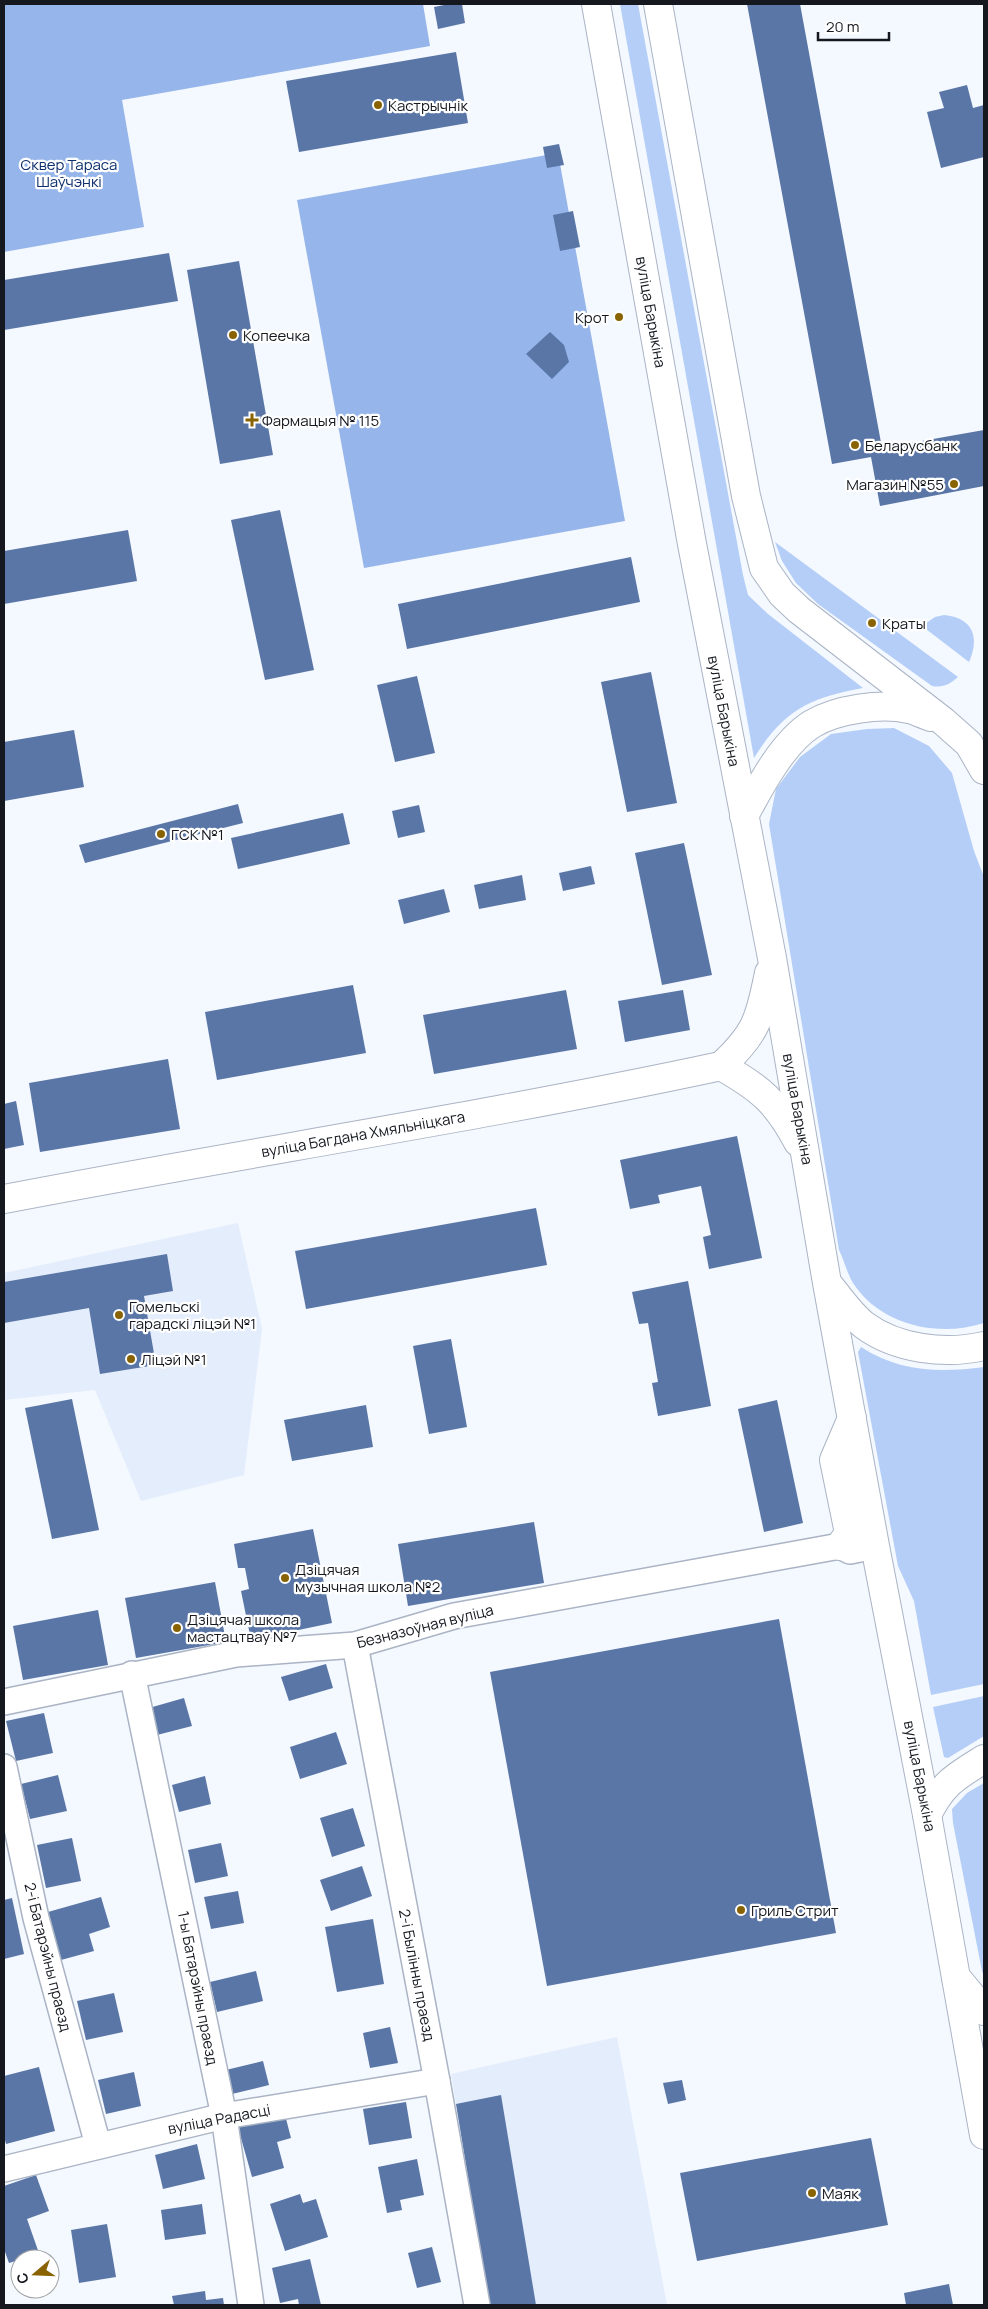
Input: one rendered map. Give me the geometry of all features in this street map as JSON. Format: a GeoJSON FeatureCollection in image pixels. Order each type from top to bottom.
{"type":"FeatureCollection","features":[{"type":"Feature","properties":{"kind":"main road","name":"вуліца Барыкіна"},"geometry":{"type":"LineString","coordinates":[[596,4],[692,544],[772,958],[827,1283],[927,1815],[984,2135]]}},
{"type":"Feature","properties":{"kind":"main road"},"geometry":{"type":"LineString","coordinates":[[658,4],[746,496],[764,568],[782,594],[799,610],[943,721],[969,744],[984,770]]}},
{"type":"Feature","properties":{"kind":"main road"},"geometry":{"type":"LineString","coordinates":[[744,816],[765,776],[788,746],[812,724],[844,711],[875,708],[909,709],[943,721]]}},
{"type":"Feature","properties":{"kind":"main road"},"geometry":{"type":"LineString","coordinates":[[772,958],[763,1004],[756,1025],[743,1046],[721,1066],[752,1084],[766,1096],[785,1118],[807,1159]]}},
{"type":"Feature","properties":{"kind":"main road","name":"вуліца Багдана Хмяльніцкага"},"geometry":{"type":"LineString","coordinates":[[4,1199],[160,1169],[593,1094],[721,1066]]}},
{"type":"Feature","properties":{"kind":"main road"},"geometry":{"type":"LineString","coordinates":[[827,1283],[863,1324],[894,1342],[929,1348],[964,1350],[984,1346]]}},
{"type":"Feature","properties":{"kind":"main road"},"geometry":{"type":"LineString","coordinates":[[840,1546],[849,1533],[834,1460],[852,1418]]}},
{"type":"Feature","properties":{"kind":"main road"},"geometry":{"type":"LineString","coordinates":[[927,1815],[937,1796],[948,1782],[984,1759]]}},
{"type":"Feature","properties":{"kind":"main road"},"geometry":{"type":"LineString","coordinates":[[954,1974],[984,2011]]}},
{"type":"Feature","properties":{"kind":"street","name":"Безназоўная вуліца"},"geometry":{"type":"LineString","coordinates":[[4,1702],[236,1654],[355,1644],[454,1616],[840,1546],[850,1551],[875,1546]]}},
{"type":"Feature","properties":{"kind":"street","name":"2-і Былінны праезд"},"geometry":{"type":"LineString","coordinates":[[355,1644],[437,2081],[476,2305]]}},
{"type":"Feature","properties":{"kind":"street","name":"1-ы Батарэйны праезд"},"geometry":{"type":"LineString","coordinates":[[132,1674],[224,2116],[251,2305]]}},
{"type":"Feature","properties":{"kind":"street","name":"2-і Батарэйны праезд"},"geometry":{"type":"LineString","coordinates":[[4,1767],[36,1918],[98,2145]]}},
{"type":"Feature","properties":{"kind":"street","name":"вуліца Радасці"},"geometry":{"type":"LineString","coordinates":[[4,2169],[224,2116],[437,2081]]}},
{"type":"Feature","properties":{"kind":"shaded area"},"geometry":{"type":"Polygon","coordinates":[[[620,4],[638,4],[748,595],[768,614],[863,688],[827,696],[787,717],[776,728],[754,758],[620,4]]]}},
{"type":"Feature","properties":{"kind":"shaded area"},"geometry":{"type":"Polygon","coordinates":[[[775,542],[958,677],[946,685],[932,686],[818,604],[796,583],[782,561],[775,542]]]}},
{"type":"Feature","properties":{"kind":"shaded area"},"geometry":{"type":"Polygon","coordinates":[[[944,615],[962,620],[971,630],[974,637],[974,645],[969,662],[922,626],[935,617],[944,615]]]}},
{"type":"Feature","properties":{"kind":"shaded area"},"geometry":{"type":"Polygon","coordinates":[[[894,728],[929,746],[952,773],[974,851],[984,877],[984,1323],[948,1329],[929,1328],[911,1324],[894,1318],[878,1309],[864,1297],[853,1283],[839,1250],[769,824],[776,789],[800,757],[831,734],[867,729],[894,728]]]}},
{"type":"Feature","properties":{"kind":"shaded area","name":"Ліцэй №1"},"geometry":{"type":"Polygon","coordinates":[[[238,1223],[262,1329],[244,1475],[141,1501],[95,1390],[4,1400],[4,1273],[238,1223]]]}},
{"type":"Feature","properties":{"kind":"shaded area"},"geometry":{"type":"Polygon","coordinates":[[[861,1347],[890,1362],[920,1369],[952,1370],[984,1367],[984,1684],[931,1695],[914,1601],[898,1566],[858,1352],[861,1347]]]}},
{"type":"Feature","properties":{"kind":"shaded area"},"geometry":{"type":"Polygon","coordinates":[[[984,1696],[984,1736],[948,1758],[944,1757],[933,1707],[984,1696]]]}},
{"type":"Feature","properties":{"kind":"shaded area"},"geometry":{"type":"Polygon","coordinates":[[[984,1783],[984,1976],[953,1823],[952,1809],[967,1793],[984,1783]]]}},
{"type":"Feature","properties":{"kind":"shaded area"},"geometry":{"type":"Polygon","coordinates":[[[617,2037],[667,2305],[489,2305],[451,2074],[617,2037]]]}},
{"type":"Feature","properties":{"kind":"green space","name":"Сквер Тараса Шаўчэнкі"},"geometry":{"type":"Polygon","coordinates":[[[4,4],[423,4],[430,46],[122,100],[144,227],[4,252],[4,4]]]}},
{"type":"Feature","properties":{"kind":"green space"},"geometry":{"type":"Polygon","coordinates":[[[558,153],[625,521],[364,568],[297,200],[558,153]]]}},
{"type":"Feature","properties":{"kind":"building"},"geometry":{"type":"Polygon","coordinates":[[[462,4],[465,23],[438,29],[434,7],[462,4]]]}},
{"type":"Feature","properties":{"kind":"building"},"geometry":{"type":"Polygon","coordinates":[[[747,4],[800,4],[882,448],[984,430],[984,486],[880,506],[871,457],[832,464],[747,4]]]}},
{"type":"Feature","properties":{"kind":"building","name":"Кастрычнік"},"geometry":{"type":"Polygon","coordinates":[[[456,52],[468,123],[299,152],[286,81],[456,52]]]}},
{"type":"Feature","properties":{"kind":"building"},"geometry":{"type":"Polygon","coordinates":[[[967,85],[973,108],[984,105],[984,157],[941,168],[927,112],[944,108],[939,92],[967,85]]]}},
{"type":"Feature","properties":{"kind":"building"},"geometry":{"type":"Polygon","coordinates":[[[559,144],[564,165],[547,168],[543,147],[559,144]]]}},
{"type":"Feature","properties":{"kind":"building"},"geometry":{"type":"Polygon","coordinates":[[[573,211],[580,247],[560,251],[553,215],[573,211]]]}},
{"type":"Feature","properties":{"kind":"building"},"geometry":{"type":"Polygon","coordinates":[[[169,253],[178,301],[4,330],[4,280],[169,253]]]}},
{"type":"Feature","properties":{"kind":"building"},"geometry":{"type":"Polygon","coordinates":[[[239,261],[273,455],[220,464],[187,270],[239,261]]]}},
{"type":"Feature","properties":{"kind":"building"},"geometry":{"type":"Polygon","coordinates":[[[550,332],[564,345],[569,362],[552,379],[526,354],[550,332]]]}},
{"type":"Feature","properties":{"kind":"building"},"geometry":{"type":"Polygon","coordinates":[[[280,510],[314,670],[265,680],[231,520],[280,510]]]}},
{"type":"Feature","properties":{"kind":"building"},"geometry":{"type":"Polygon","coordinates":[[[128,530],[137,581],[4,604],[4,551],[128,530]]]}},
{"type":"Feature","properties":{"kind":"building"},"geometry":{"type":"Polygon","coordinates":[[[631,557],[640,602],[407,649],[398,604],[631,557]]]}},
{"type":"Feature","properties":{"kind":"building"},"geometry":{"type":"Polygon","coordinates":[[[651,672],[677,803],[627,812],[601,682],[651,672]]]}},
{"type":"Feature","properties":{"kind":"building"},"geometry":{"type":"Polygon","coordinates":[[[417,676],[435,753],[395,762],[377,685],[417,676]]]}},
{"type":"Feature","properties":{"kind":"building"},"geometry":{"type":"Polygon","coordinates":[[[74,730],[84,787],[4,801],[4,742],[74,730]]]}},
{"type":"Feature","properties":{"kind":"building","name":"ГСК №1"},"geometry":{"type":"Polygon","coordinates":[[[238,804],[243,823],[85,863],[79,845],[238,804]]]}},
{"type":"Feature","properties":{"kind":"building"},"geometry":{"type":"Polygon","coordinates":[[[419,805],[425,832],[398,838],[392,811],[419,805]]]}},
{"type":"Feature","properties":{"kind":"building"},"geometry":{"type":"Polygon","coordinates":[[[343,813],[350,844],[238,869],[231,838],[343,813]]]}},
{"type":"Feature","properties":{"kind":"building"},"geometry":{"type":"Polygon","coordinates":[[[684,843],[712,975],[662,985],[635,853],[684,843]]]}},
{"type":"Feature","properties":{"kind":"building"},"geometry":{"type":"Polygon","coordinates":[[[591,866],[595,884],[563,891],[559,873],[591,866]]]}},
{"type":"Feature","properties":{"kind":"building"},"geometry":{"type":"Polygon","coordinates":[[[522,875],[526,900],[479,909],[474,885],[522,875]]]}},
{"type":"Feature","properties":{"kind":"building"},"geometry":{"type":"Polygon","coordinates":[[[444,889],[450,912],[404,924],[398,900],[444,889]]]}},
{"type":"Feature","properties":{"kind":"building"},"geometry":{"type":"Polygon","coordinates":[[[353,985],[366,1053],[217,1080],[205,1012],[353,985]]]}},
{"type":"Feature","properties":{"kind":"building"},"geometry":{"type":"Polygon","coordinates":[[[566,990],[577,1049],[434,1074],[423,1015],[566,990]]]}},
{"type":"Feature","properties":{"kind":"building"},"geometry":{"type":"Polygon","coordinates":[[[683,990],[690,1030],[625,1042],[618,1001],[683,990]]]}},
{"type":"Feature","properties":{"kind":"building"},"geometry":{"type":"Polygon","coordinates":[[[168,1059],[180,1129],[40,1152],[29,1083],[168,1059]]]}},
{"type":"Feature","properties":{"kind":"building"},"geometry":{"type":"Polygon","coordinates":[[[16,1101],[24,1145],[4,1149],[4,1104],[16,1101]]]}},
{"type":"Feature","properties":{"kind":"building"},"geometry":{"type":"Polygon","coordinates":[[[737,1136],[762,1258],[709,1269],[703,1237],[711,1235],[701,1186],[658,1195],[660,1203],[630,1209],[620,1160],[737,1136]]]}},
{"type":"Feature","properties":{"kind":"building"},"geometry":{"type":"Polygon","coordinates":[[[536,1208],[547,1265],[306,1309],[295,1251],[536,1208]]]}},
{"type":"Feature","properties":{"kind":"building","name":"Гомельскі гарадскі ліцэй №1"},"geometry":{"type":"Polygon","coordinates":[[[167,1254],[173,1291],[144,1296],[156,1365],[100,1374],[89,1308],[4,1323],[4,1282],[167,1254]]]}},
{"type":"Feature","properties":{"kind":"building"},"geometry":{"type":"Polygon","coordinates":[[[688,1281],[711,1406],[658,1416],[652,1383],[658,1382],[648,1323],[639,1324],[632,1292],[688,1281]]]}},
{"type":"Feature","properties":{"kind":"building"},"geometry":{"type":"Polygon","coordinates":[[[451,1339],[467,1427],[429,1434],[413,1346],[451,1339]]]}},
{"type":"Feature","properties":{"kind":"building"},"geometry":{"type":"Polygon","coordinates":[[[72,1399],[99,1530],[52,1539],[25,1408],[72,1399]]]}},
{"type":"Feature","properties":{"kind":"building"},"geometry":{"type":"Polygon","coordinates":[[[777,1400],[803,1523],[764,1532],[738,1409],[777,1400]]]}},
{"type":"Feature","properties":{"kind":"building"},"geometry":{"type":"Polygon","coordinates":[[[366,1405],[373,1447],[292,1461],[284,1420],[366,1405]]]}},
{"type":"Feature","properties":{"kind":"building"},"geometry":{"type":"Polygon","coordinates":[[[534,1522],[544,1583],[408,1606],[398,1544],[534,1522]]]}},
{"type":"Feature","properties":{"kind":"building","name":"Дзіцячая музычная школа №2"},"geometry":{"type":"Polygon","coordinates":[[[313,1529],[332,1623],[251,1640],[241,1591],[249,1589],[245,1568],[238,1568],[234,1544],[313,1529]]]}},
{"type":"Feature","properties":{"kind":"building","name":"Дзіцячая школа мастацтваў №7"},"geometry":{"type":"Polygon","coordinates":[[[215,1582],[226,1642],[136,1658],[125,1598],[215,1582]]]}},
{"type":"Feature","properties":{"kind":"building"},"geometry":{"type":"Polygon","coordinates":[[[98,1610],[108,1665],[23,1680],[13,1626],[98,1610]]]}},
{"type":"Feature","properties":{"kind":"building"},"geometry":{"type":"Polygon","coordinates":[[[779,1619],[836,1933],[547,1986],[490,1672],[779,1619]]]}},
{"type":"Feature","properties":{"kind":"building"},"geometry":{"type":"Polygon","coordinates":[[[326,1664],[333,1688],[289,1701],[281,1677],[326,1664]]]}},
{"type":"Feature","properties":{"kind":"building"},"geometry":{"type":"Polygon","coordinates":[[[184,1698],[192,1726],[157,1735],[149,1708],[184,1698]]]}},
{"type":"Feature","properties":{"kind":"building"},"geometry":{"type":"Polygon","coordinates":[[[44,1713],[53,1753],[16,1761],[6,1721],[44,1713]]]}},
{"type":"Feature","properties":{"kind":"building"},"geometry":{"type":"Polygon","coordinates":[[[336,1732],[347,1764],[300,1779],[290,1747],[336,1732]]]}},
{"type":"Feature","properties":{"kind":"building"},"geometry":{"type":"Polygon","coordinates":[[[58,1775],[67,1811],[30,1819],[21,1784],[58,1775]]]}},
{"type":"Feature","properties":{"kind":"building"},"geometry":{"type":"Polygon","coordinates":[[[205,1776],[211,1804],[179,1812],[172,1785],[205,1776]]]}},
{"type":"Feature","properties":{"kind":"building"},"geometry":{"type":"Polygon","coordinates":[[[353,1808],[365,1846],[332,1857],[320,1818],[353,1808]]]}},
{"type":"Feature","properties":{"kind":"building"},"geometry":{"type":"Polygon","coordinates":[[[72,1838],[81,1881],[46,1888],[37,1845],[72,1838]]]}},
{"type":"Feature","properties":{"kind":"building"},"geometry":{"type":"Polygon","coordinates":[[[221,1843],[228,1876],[195,1883],[188,1850],[221,1843]]]}},
{"type":"Feature","properties":{"kind":"building"},"geometry":{"type":"Polygon","coordinates":[[[362,1866],[372,1896],[331,1911],[320,1880],[362,1866]]]}},
{"type":"Feature","properties":{"kind":"building"},"geometry":{"type":"Polygon","coordinates":[[[238,1891],[244,1923],[211,1929],[204,1897],[238,1891]]]}},
{"type":"Feature","properties":{"kind":"building"},"geometry":{"type":"Polygon","coordinates":[[[101,1897],[110,1927],[89,1934],[94,1951],[61,1960],[48,1912],[101,1897]]]}},
{"type":"Feature","properties":{"kind":"building"},"geometry":{"type":"Polygon","coordinates":[[[12,1898],[24,1954],[4,1959],[4,1900],[12,1898]]]}},
{"type":"Feature","properties":{"kind":"building"},"geometry":{"type":"Polygon","coordinates":[[[373,1919],[384,1984],[337,1992],[325,1927],[373,1919]]]}},
{"type":"Feature","properties":{"kind":"building"},"geometry":{"type":"Polygon","coordinates":[[[256,1971],[263,2001],[217,2012],[210,1982],[256,1971]]]}},
{"type":"Feature","properties":{"kind":"building"},"geometry":{"type":"Polygon","coordinates":[[[114,1993],[123,2032],[86,2040],[77,2001],[114,1993]]]}},
{"type":"Feature","properties":{"kind":"building"},"geometry":{"type":"Polygon","coordinates":[[[390,2027],[398,2063],[370,2068],[363,2033],[390,2027]]]}},
{"type":"Feature","properties":{"kind":"building"},"geometry":{"type":"Polygon","coordinates":[[[263,2061],[269,2085],[232,2094],[226,2070],[263,2061]]]}},
{"type":"Feature","properties":{"kind":"building"},"geometry":{"type":"Polygon","coordinates":[[[39,2067],[55,2131],[6,2144],[4,2136],[4,2076],[39,2067]]]}},
{"type":"Feature","properties":{"kind":"building"},"geometry":{"type":"Polygon","coordinates":[[[134,2072],[141,2106],[106,2114],[98,2080],[134,2072]]]}},
{"type":"Feature","properties":{"kind":"building"},"geometry":{"type":"Polygon","coordinates":[[[682,2080],[686,2100],[668,2104],[663,2083],[682,2080]]]}},
{"type":"Feature","properties":{"kind":"building"},"geometry":{"type":"Polygon","coordinates":[[[501,2095],[536,2305],[489,2305],[456,2104],[501,2095]]]}},
{"type":"Feature","properties":{"kind":"building"},"geometry":{"type":"Polygon","coordinates":[[[406,2102],[412,2138],[369,2145],[363,2109],[406,2102]]]}},
{"type":"Feature","properties":{"kind":"building"},"geometry":{"type":"Polygon","coordinates":[[[284,2111],[291,2138],[277,2142],[284,2168],[252,2177],[237,2124],[284,2111]]]}},
{"type":"Feature","properties":{"kind":"building"},"geometry":{"type":"Polygon","coordinates":[[[871,2138],[888,2225],[697,2261],[680,2173],[871,2138]]]}},
{"type":"Feature","properties":{"kind":"building"},"geometry":{"type":"Polygon","coordinates":[[[197,2144],[205,2179],[163,2189],[155,2155],[197,2144]]]}},
{"type":"Feature","properties":{"kind":"building"},"geometry":{"type":"Polygon","coordinates":[[[417,2159],[424,2195],[400,2200],[402,2210],[387,2213],[378,2167],[417,2159]]]}},
{"type":"Feature","properties":{"kind":"building"},"geometry":{"type":"Polygon","coordinates":[[[36,2175],[49,2211],[27,2219],[38,2249],[10,2249],[9,2263],[4,2249],[4,2186],[36,2175]]]}},
{"type":"Feature","properties":{"kind":"building"},"geometry":{"type":"Polygon","coordinates":[[[300,2194],[303,2203],[316,2199],[328,2237],[285,2251],[270,2204],[300,2194]]]}},
{"type":"Feature","properties":{"kind":"building"},"geometry":{"type":"Polygon","coordinates":[[[202,2204],[206,2234],[165,2240],[161,2210],[202,2204]]]}},
{"type":"Feature","properties":{"kind":"building"},"geometry":{"type":"Polygon","coordinates":[[[107,2224],[116,2277],[79,2283],[71,2230],[107,2224]]]}},
{"type":"Feature","properties":{"kind":"building"},"geometry":{"type":"Polygon","coordinates":[[[432,2247],[441,2282],[417,2288],[408,2253],[432,2247]]]}},
{"type":"Feature","properties":{"kind":"building"},"geometry":{"type":"Polygon","coordinates":[[[310,2259],[321,2305],[299,2305],[298,2299],[280,2303],[272,2268],[310,2259]]]}},
{"type":"Feature","properties":{"kind":"building"},"geometry":{"type":"Polygon","coordinates":[[[949,2284],[953,2305],[906,2305],[904,2293],[949,2284]]]}},
{"type":"Feature","properties":{"kind":"building"},"geometry":{"type":"Polygon","coordinates":[[[205,2291],[206,2300],[223,2298],[224,2305],[174,2305],[172,2296],[205,2291]]]}},
{"type":"Feature","properties":{"kind":"place","name":"Кастрычнік"},"geometry":{"type":"Point","coordinates":[378,105]}},
{"type":"Feature","properties":{"kind":"place","name":"Крот"},"geometry":{"type":"Point","coordinates":[619,317]}},
{"type":"Feature","properties":{"kind":"place","name":"Копеечка"},"geometry":{"type":"Point","coordinates":[233,335]}},
{"type":"Feature","properties":{"kind":"place","name":"Фармацыя № 115"},"geometry":{"type":"Point","coordinates":[252,420]}},
{"type":"Feature","properties":{"kind":"place","name":"Беларусбанк"},"geometry":{"type":"Point","coordinates":[855,445]}},
{"type":"Feature","properties":{"kind":"place","name":"Магазин №55"},"geometry":{"type":"Point","coordinates":[954,484]}},
{"type":"Feature","properties":{"kind":"place","name":"Краты"},"geometry":{"type":"Point","coordinates":[872,623]}},
{"type":"Feature","properties":{"kind":"place","name":"ГСК №1"},"geometry":{"type":"Point","coordinates":[161,834]}},
{"type":"Feature","properties":{"kind":"place","name":"Гомельскі гарадскі ліцэй №1"},"geometry":{"type":"Point","coordinates":[119,1315]}},
{"type":"Feature","properties":{"kind":"place","name":"Ліцэй №1"},"geometry":{"type":"Point","coordinates":[131,1359]}},
{"type":"Feature","properties":{"kind":"place","name":"Дзіцячая музычная школа №2"},"geometry":{"type":"Point","coordinates":[285,1578]}},
{"type":"Feature","properties":{"kind":"place","name":"Дзіцячая школа мастацтваў №7"},"geometry":{"type":"Point","coordinates":[177,1628]}},
{"type":"Feature","properties":{"kind":"place","name":"Гриль Стрит"},"geometry":{"type":"Point","coordinates":[741,1910]}},
{"type":"Feature","properties":{"kind":"place","name":"Маяк"},"geometry":{"type":"Point","coordinates":[812,2193]}}]}
